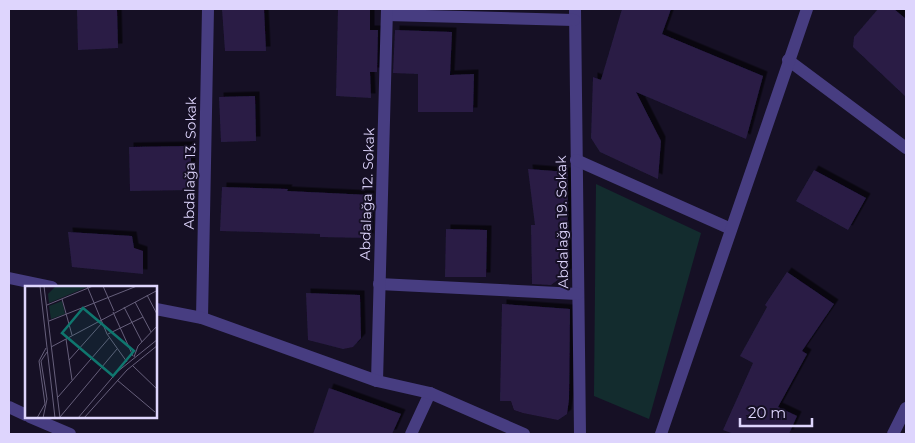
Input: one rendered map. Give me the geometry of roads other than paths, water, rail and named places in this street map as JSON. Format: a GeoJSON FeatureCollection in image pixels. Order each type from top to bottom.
{"type":"FeatureCollection","features":[{"type":"Feature","properties":{"kind":"street","name":"Abdalağa 13. Sokak"},"geometry":{"type":"LineString","coordinates":[[202,318],[208,9]]}},
{"type":"Feature","properties":{"kind":"street"},"geometry":{"type":"LineString","coordinates":[[661,434],[807,9]]}},
{"type":"Feature","properties":{"kind":"street"},"geometry":{"type":"LineString","coordinates":[[387,12],[574,15]]}},
{"type":"Feature","properties":{"kind":"street","name":"Abdalağa 12. Sokak"},"geometry":{"type":"LineString","coordinates":[[377,381],[387,12]]}},
{"type":"Feature","properties":{"kind":"street","name":"Abdalağa 19. Sokak"},"geometry":{"type":"LineString","coordinates":[[574,15],[580,434]]}},
{"type":"Feature","properties":{"kind":"street"},"geometry":{"type":"LineString","coordinates":[[788,60],[906,148]]}},
{"type":"Feature","properties":{"kind":"street"},"geometry":{"type":"LineString","coordinates":[[576,160],[731,229]]}},
{"type":"Feature","properties":{"kind":"street"},"geometry":{"type":"LineString","coordinates":[[9,278],[47,286]]}},
{"type":"Feature","properties":{"kind":"street"},"geometry":{"type":"LineString","coordinates":[[380,284],[578,294]]}},
{"type":"Feature","properties":{"kind":"street"},"geometry":{"type":"LineString","coordinates":[[158,308],[202,318],[377,381],[430,393],[524,434]]}},
{"type":"Feature","properties":{"kind":"street"},"geometry":{"type":"LineString","coordinates":[[410,434],[430,393]]}},
{"type":"Feature","properties":{"kind":"street"},"geometry":{"type":"LineString","coordinates":[[9,407],[25,415]]}},
{"type":"Feature","properties":{"kind":"street"},"geometry":{"type":"LineString","coordinates":[[893,434],[906,408]]}},
{"type":"Feature","properties":{"kind":"street"},"geometry":{"type":"LineString","coordinates":[[32,418],[70,434]]}}]}
